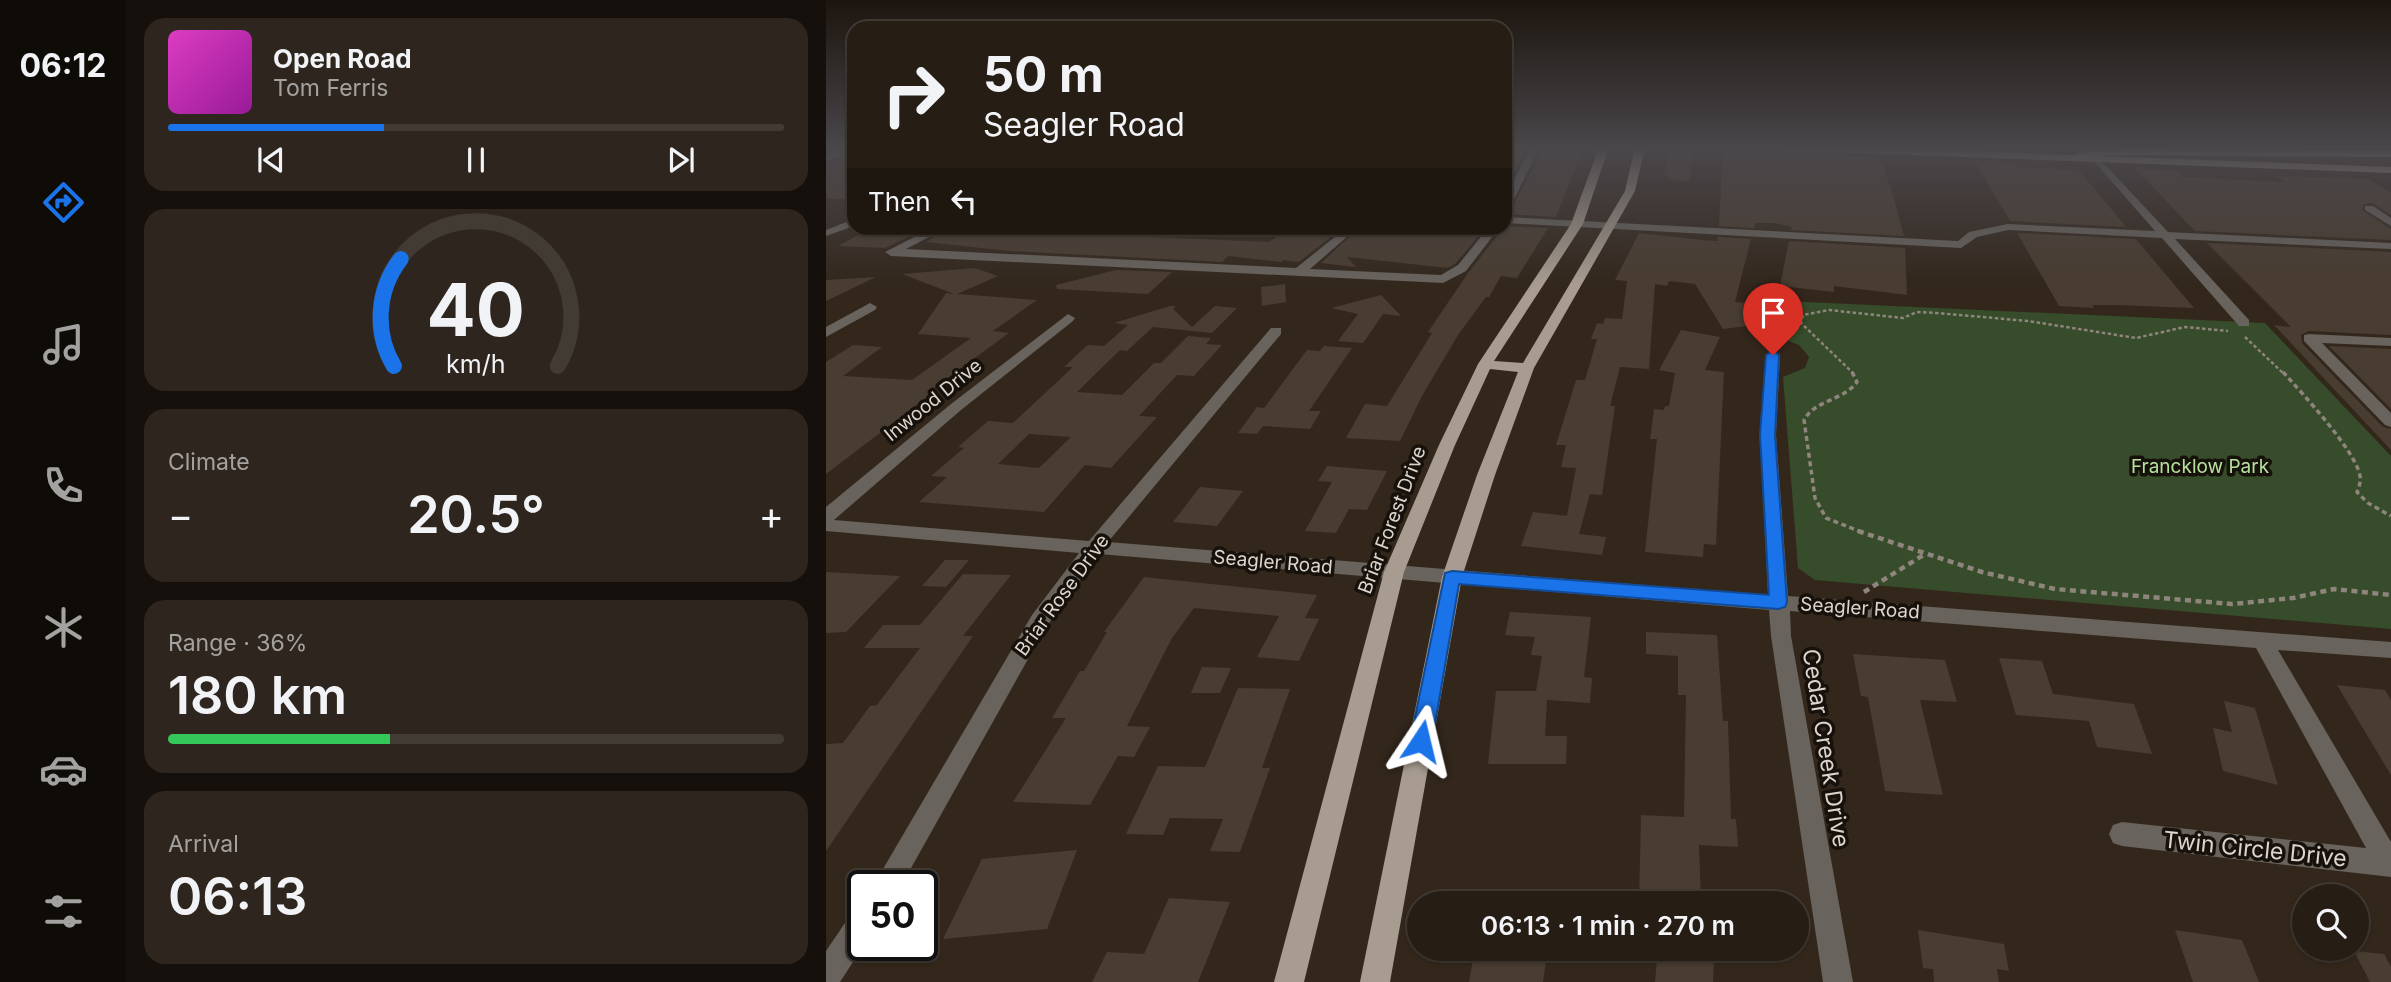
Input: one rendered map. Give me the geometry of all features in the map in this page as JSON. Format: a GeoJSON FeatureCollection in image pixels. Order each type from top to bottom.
{"type":"FeatureCollection","features":[{"type":"Feature","properties":{"kind":"main road","name":"Briar Forest Drive"},"geometry":{"type":"LineString","coordinates":[[1289,982],[1394,572],[1447,445],[1485,364],[1577,224],[1588,193]]}},
{"type":"Feature","properties":{"kind":"main road"},"geometry":{"type":"LineString","coordinates":[[1375,982],[1452,578],[1486,475],[1528,369],[1629,193]]}},
{"type":"Feature","properties":{"kind":"main road"},"geometry":{"type":"LineString","coordinates":[[1485,364],[1528,369]]}},
{"type":"Feature","properties":{"kind":"street"},"geometry":{"type":"LineString","coordinates":[[2127,193],[2242,329]]}},
{"type":"Feature","properties":{"kind":"street"},"geometry":{"type":"LineString","coordinates":[[2369,208],[2391,223]]}},
{"type":"Feature","properties":{"kind":"street"},"geometry":{"type":"LineString","coordinates":[[1512,220],[1961,245],[1973,234],[2008,227],[2391,246]]}},
{"type":"Feature","properties":{"kind":"street"},"geometry":{"type":"LineString","coordinates":[[828,233],[847,225]]}},
{"type":"Feature","properties":{"kind":"street"},"geometry":{"type":"LineString","coordinates":[[926,235],[891,252],[1443,279],[1462,268],[1488,235]]}},
{"type":"Feature","properties":{"kind":"street"},"geometry":{"type":"LineString","coordinates":[[1298,273],[1344,235]]}},
{"type":"Feature","properties":{"kind":"street"},"geometry":{"type":"LineString","coordinates":[[826,334],[870,307]]}},
{"type":"Feature","properties":{"kind":"street","name":"Inwood Drive"},"geometry":{"type":"LineString","coordinates":[[826,517],[956,407],[1068,318]]}},
{"type":"Feature","properties":{"kind":"street","name":"Briar Rose Drive"},"geometry":{"type":"LineString","coordinates":[[895,870],[1039,621],[1094,547],[1276,331]]}},
{"type":"Feature","properties":{"kind":"street"},"geometry":{"type":"LineString","coordinates":[[2391,342],[2309,338],[2391,422]]}},
{"type":"Feature","properties":{"kind":"street","name":"Cedar Creek Drive"},"geometry":{"type":"LineString","coordinates":[[1773,355],[1768,435],[1781,636],[1838,982]]}},
{"type":"Feature","properties":{"kind":"street","name":"Seagler Road"},"geometry":{"type":"LineString","coordinates":[[826,525],[1452,578],[2391,650]]}},
{"type":"Feature","properties":{"kind":"street","name":"Twin Circle Drive"},"geometry":{"type":"LineString","coordinates":[[2262,640],[2390,864]]}},
{"type":"Feature","properties":{"kind":"street","name":"Twin Circle Drive"},"geometry":{"type":"LineString","coordinates":[[2122,834],[2390,864]]}},
{"type":"Feature","properties":{"kind":"street"},"geometry":{"type":"LineString","coordinates":[[826,977],[847,945]]}},
{"type":"Feature","properties":{"kind":"path"},"geometry":{"type":"LineString","coordinates":[[2229,331],[2185,327],[2136,338],[2028,321],[1937,313],[1917,312],[1903,318],[1829,310],[1803,315],[1801,323],[1854,374],[1857,382],[1847,395],[1813,408],[1804,420],[1811,483],[1820,510],[1826,518],[1844,526],[1925,554],[2022,582],[2108,595],[2232,604],[2293,598],[2334,589],[2391,595]]}},
{"type":"Feature","properties":{"kind":"path"},"geometry":{"type":"LineString","coordinates":[[2242,329],[2333,433],[2359,470],[2361,482],[2357,492],[2360,498],[2391,516]]}},
{"type":"Feature","properties":{"kind":"path"},"geometry":{"type":"LineString","coordinates":[[1839,607],[1925,554]]}},
{"type":"Feature","properties":{"kind":"green space","name":"Francklow Park"},"geometry":{"type":"Polygon","coordinates":[[[1784,301],[2265,323],[2391,456],[2391,629],[1815,580],[1798,568],[1783,377],[1805,368],[1809,357],[1799,345],[1789,341],[1784,301]]]}},
{"type":"Feature","properties":{"kind":"building"},"geometry":{"type":"Polygon","coordinates":[[[826,193],[847,193],[847,200],[826,198],[826,193]]]}},
{"type":"Feature","properties":{"kind":"building"},"geometry":{"type":"Polygon","coordinates":[[[1520,193],[1566,193],[1556,217],[1512,214],[1512,208],[1520,193]]]}},
{"type":"Feature","properties":{"kind":"building"},"geometry":{"type":"Polygon","coordinates":[[[1721,193],[1892,193],[1904,236],[1791,230],[1792,227],[1775,223],[1755,223],[1754,228],[1719,226],[1721,193]]]}},
{"type":"Feature","properties":{"kind":"building"},"geometry":{"type":"Polygon","coordinates":[[[1993,193],[2098,193],[2126,227],[2010,221],[1993,193]]]}},
{"type":"Feature","properties":{"kind":"building"},"geometry":{"type":"Polygon","coordinates":[[[2159,193],[2391,193],[2391,215],[2373,203],[2363,204],[2362,210],[2391,229],[2391,240],[2195,231],[2159,193]]]}},
{"type":"Feature","properties":{"kind":"building"},"geometry":{"type":"Polygon","coordinates":[[[1512,226],[1548,228],[1517,278],[1501,276],[1489,297],[1486,297],[1458,335],[1422,396],[1400,441],[1346,438],[1365,404],[1387,406],[1432,333],[1428,332],[1498,235],[1512,235],[1512,226]]]}},
{"type":"Feature","properties":{"kind":"building"},"geometry":{"type":"Polygon","coordinates":[[[1639,233],[1718,241],[1718,237],[1751,239],[1735,302],[1748,303],[1763,324],[1723,329],[1695,284],[1669,281],[1667,286],[1655,284],[1649,369],[1620,367],[1610,406],[1615,406],[1602,495],[1590,494],[1579,534],[1606,537],[1602,555],[1521,546],[1533,512],[1567,516],[1576,468],[1561,467],[1566,445],[1556,445],[1576,380],[1585,380],[1597,339],[1591,339],[1597,323],[1603,324],[1605,318],[1622,319],[1627,281],[1615,280],[1639,233]]]}},
{"type":"Feature","properties":{"kind":"building"},"geometry":{"type":"Polygon","coordinates":[[[2017,233],[2136,239],[2194,308],[2059,306],[2017,233]]]}},
{"type":"Feature","properties":{"kind":"building"},"geometry":{"type":"Polygon","coordinates":[[[858,235],[912,235],[885,248],[838,246],[858,235]]]}},
{"type":"Feature","properties":{"kind":"building"},"geometry":{"type":"Polygon","coordinates":[[[937,235],[1108,235],[1269,242],[1280,235],[1333,235],[1299,262],[1228,256],[1222,262],[1010,251],[926,242],[937,235]]]}},
{"type":"Feature","properties":{"kind":"building"},"geometry":{"type":"Polygon","coordinates":[[[1351,235],[1479,235],[1456,263],[1448,268],[1347,257],[1356,267],[1321,263],[1351,235]]]}},
{"type":"Feature","properties":{"kind":"building"},"geometry":{"type":"Polygon","coordinates":[[[1789,241],[1905,248],[1907,295],[1834,286],[1834,292],[1780,286],[1789,241]]]}},
{"type":"Feature","properties":{"kind":"building"},"geometry":{"type":"Polygon","coordinates":[[[2207,243],[2391,252],[2391,335],[2309,331],[2301,335],[2302,343],[2383,427],[2391,429],[2391,450],[2274,325],[2291,327],[2207,243]]]}},
{"type":"Feature","properties":{"kind":"building"},"geometry":{"type":"Polygon","coordinates":[[[975,268],[998,276],[957,294],[1037,300],[993,331],[1009,333],[931,390],[935,391],[826,474],[826,362],[853,345],[882,347],[843,376],[912,380],[971,338],[918,334],[946,293],[954,294],[902,274],[975,268]]]}},
{"type":"Feature","properties":{"kind":"building"},"geometry":{"type":"Polygon","coordinates":[[[1116,270],[1172,272],[1148,294],[1057,289],[1056,285],[1116,270]]]}},
{"type":"Feature","properties":{"kind":"building"},"geometry":{"type":"Polygon","coordinates":[[[876,277],[826,301],[826,280],[876,277]]]}},
{"type":"Feature","properties":{"kind":"building"},"geometry":{"type":"Polygon","coordinates":[[[1285,284],[1286,302],[1262,306],[1261,287],[1285,284]]]}},
{"type":"Feature","properties":{"kind":"building"},"geometry":{"type":"Polygon","coordinates":[[[1381,295],[1401,316],[1383,314],[1363,343],[1338,341],[1358,314],[1331,308],[1381,295]]]}},
{"type":"Feature","properties":{"kind":"building"},"geometry":{"type":"Polygon","coordinates":[[[1176,306],[1173,309],[1192,327],[1215,306],[1237,308],[1212,333],[1153,327],[1127,351],[1120,350],[1077,392],[1122,395],[1154,363],[1161,363],[1188,336],[1211,338],[1206,344],[1222,345],[1194,376],[1177,375],[1139,416],[1157,417],[1111,468],[1085,465],[1044,512],[919,502],[947,477],[931,476],[964,448],[958,447],[988,421],[1013,423],[1073,367],[1064,367],[1082,350],[1088,345],[1104,346],[1128,325],[1114,323],[1176,306]],[[1029,434],[998,464],[1039,468],[1071,437],[1029,434]]]}},
{"type":"Feature","properties":{"kind":"building"},"geometry":{"type":"Polygon","coordinates":[[[1681,330],[1720,337],[1705,370],[1724,372],[1716,545],[1704,544],[1703,557],[1645,552],[1657,439],[1650,439],[1654,409],[1664,410],[1665,406],[1669,406],[1675,373],[1659,370],[1681,330]]]}},
{"type":"Feature","properties":{"kind":"building"},"geometry":{"type":"Polygon","coordinates":[[[1324,346],[1352,348],[1309,411],[1321,411],[1310,429],[1263,426],[1257,434],[1238,433],[1257,407],[1264,408],[1307,350],[1320,351],[1324,346]]]}},
{"type":"Feature","properties":{"kind":"building"},"geometry":{"type":"Polygon","coordinates":[[[2329,346],[2391,349],[2391,409],[2329,346]]]}},
{"type":"Feature","properties":{"kind":"building"},"geometry":{"type":"Polygon","coordinates":[[[1327,466],[1387,471],[1367,510],[1349,509],[1336,533],[1305,531],[1332,482],[1318,481],[1327,466]]]}},
{"type":"Feature","properties":{"kind":"building"},"geometry":{"type":"Polygon","coordinates":[[[1200,487],[1243,491],[1217,526],[1173,522],[1200,487]]]}},
{"type":"Feature","properties":{"kind":"building"},"geometry":{"type":"Polygon","coordinates":[[[945,560],[969,560],[946,587],[922,586],[945,560]]]}},
{"type":"Feature","properties":{"kind":"building"},"geometry":{"type":"Polygon","coordinates":[[[826,572],[900,576],[846,632],[826,633],[826,572]]]}},
{"type":"Feature","properties":{"kind":"building"},"geometry":{"type":"Polygon","coordinates":[[[963,574],[1011,575],[963,636],[973,636],[826,851],[826,744],[843,743],[870,706],[877,705],[920,648],[864,648],[883,625],[920,625],[963,574]]]}},
{"type":"Feature","properties":{"kind":"building"},"geometry":{"type":"Polygon","coordinates":[[[1144,577],[1317,595],[1305,618],[1319,619],[1299,661],[1257,657],[1279,616],[1194,608],[1172,638],[1127,726],[1150,727],[1134,757],[1118,756],[1090,805],[1013,802],[1066,718],[1052,718],[1080,671],[1084,671],[1107,632],[1104,632],[1144,577]]]}},
{"type":"Feature","properties":{"kind":"building"},"geometry":{"type":"Polygon","coordinates":[[[1510,612],[1591,617],[1584,677],[1592,678],[1590,703],[1547,700],[1545,736],[1567,736],[1566,764],[1488,764],[1496,691],[1536,691],[1542,656],[1531,655],[1535,637],[1505,635],[1510,612]]]}},
{"type":"Feature","properties":{"kind":"building"},"geometry":{"type":"Polygon","coordinates":[[[1646,632],[1717,635],[1723,721],[1728,721],[1731,819],[1736,819],[1738,847],[1699,845],[1701,891],[1639,891],[1641,815],[1684,817],[1686,695],[1678,695],[1678,656],[1646,654],[1646,632]]]}},
{"type":"Feature","properties":{"kind":"building"},"geometry":{"type":"Polygon","coordinates":[[[1853,654],[1945,660],[1957,702],[1920,700],[1943,795],[1885,791],[1868,697],[1861,696],[1853,654]]]}},
{"type":"Feature","properties":{"kind":"building"},"geometry":{"type":"Polygon","coordinates":[[[1999,658],[2042,661],[2053,694],[2134,704],[2152,754],[2097,747],[2089,721],[2016,715],[1999,658]]]}},
{"type":"Feature","properties":{"kind":"building"},"geometry":{"type":"Polygon","coordinates":[[[1202,667],[1231,668],[1220,693],[1191,693],[1202,667]]]}},
{"type":"Feature","properties":{"kind":"building"},"geometry":{"type":"Polygon","coordinates":[[[2337,685],[2385,690],[2391,700],[2391,775],[2337,685]]]}},
{"type":"Feature","properties":{"kind":"building"},"geometry":{"type":"Polygon","coordinates":[[[1238,688],[1290,689],[1262,768],[1270,768],[1240,852],[1210,851],[1223,819],[1170,818],[1163,835],[1126,834],[1158,766],[1205,767],[1238,688]]]}},
{"type":"Feature","properties":{"kind":"building"},"geometry":{"type":"Polygon","coordinates":[[[2224,701],[2255,708],[2278,785],[2223,771],[2213,728],[2232,732],[2224,701]]]}},
{"type":"Feature","properties":{"kind":"building"},"geometry":{"type":"Polygon","coordinates":[[[1077,850],[1047,929],[943,939],[982,859],[1077,850]]]}},
{"type":"Feature","properties":{"kind":"building"},"geometry":{"type":"Polygon","coordinates":[[[1169,898],[1230,902],[1198,982],[1092,982],[1107,952],[1144,954],[1169,898]]]}},
{"type":"Feature","properties":{"kind":"building"},"geometry":{"type":"Polygon","coordinates":[[[1918,930],[2004,944],[2009,971],[1997,969],[1999,982],[1934,982],[1933,969],[1923,968],[1918,930]]]}},
{"type":"Feature","properties":{"kind":"building"},"geometry":{"type":"Polygon","coordinates":[[[2175,930],[2242,940],[2259,982],[2193,982],[2175,930]]]}},
{"type":"Feature","properties":{"kind":"building"},"geometry":{"type":"Polygon","coordinates":[[[2369,952],[2384,954],[2391,967],[2391,982],[2370,982],[2359,961],[2369,961],[2369,952]]]}},
{"type":"Feature","properties":{"kind":"building"},"geometry":{"type":"Polygon","coordinates":[[[1473,961],[1546,961],[1543,982],[1469,982],[1473,961]]]}},
{"type":"Feature","properties":{"kind":"building"},"geometry":{"type":"Polygon","coordinates":[[[1657,961],[1714,961],[1713,982],[1655,982],[1657,961]]]}},
{"type":"Feature","properties":{"kind":"route"},"geometry":{"type":"LineString","coordinates":[[1421,741],[1452,578],[1778,602],[1768,435],[1773,355]]}}]}
